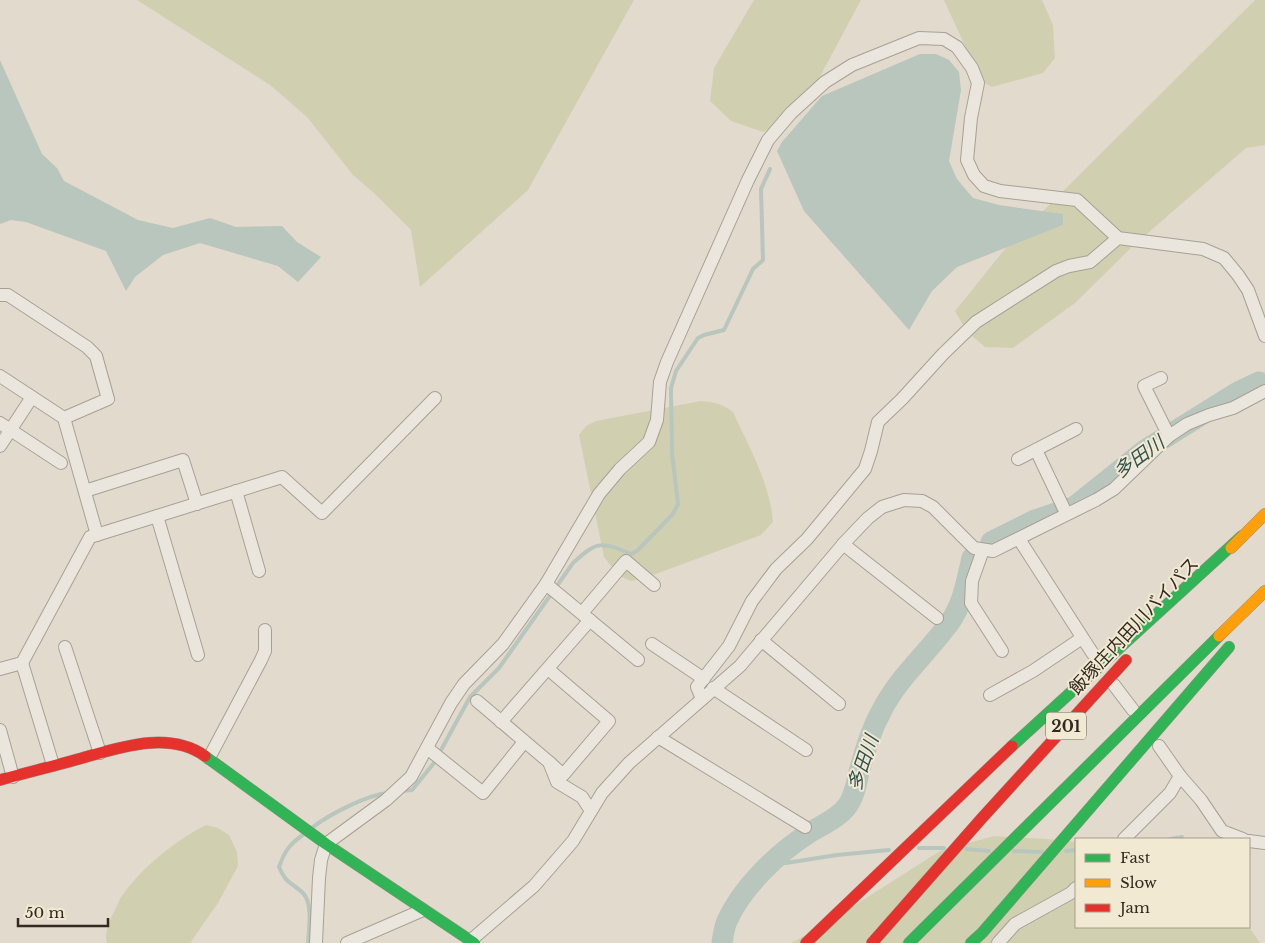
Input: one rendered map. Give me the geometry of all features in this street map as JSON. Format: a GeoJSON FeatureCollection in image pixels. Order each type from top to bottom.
{"type":"FeatureCollection","features":[{"type":"Feature","properties":{"kind":"main road","name":"飯塚庄内田川バイパス"},"geometry":{"type":"LineString","coordinates":[[872,943],[988,811],[1242,536],[1265,514]]}},
{"type":"Feature","properties":{"kind":"main road"},"geometry":{"type":"LineString","coordinates":[[806,943],[1033,727],[1242,536]]}},
{"type":"Feature","properties":{"kind":"main road","name":"201"},"geometry":{"type":"LineString","coordinates":[[909,943],[1265,591]]}},
{"type":"Feature","properties":{"kind":"main road"},"geometry":{"type":"LineString","coordinates":[[971,943],[982,933],[1239,636]]}},
{"type":"Feature","properties":{"kind":"main road"},"geometry":{"type":"LineString","coordinates":[[0,780],[134,744],[170,743],[194,748],[326,844],[472,942]]}},
{"type":"Feature","properties":{"kind":"street"},"geometry":{"type":"LineString","coordinates":[[316,943],[319,878],[323,851],[326,844],[386,800],[411,777],[451,703],[464,684],[503,644],[546,584],[599,494],[620,469],[649,442],[657,420],[660,382],[667,362],[768,140],[791,113],[825,82],[852,66],[920,38],[944,39],[957,47],[972,68],[978,83],[971,118],[967,160],[974,175],[984,186],[1000,191],[1077,200],[1118,238],[1203,249],[1224,258],[1248,290],[1265,336]]}},
{"type":"Feature","properties":{"kind":"street"},"geometry":{"type":"LineString","coordinates":[[702,699],[697,687],[729,646],[752,600],[776,569],[806,539],[865,469],[878,422],[902,400],[942,354],[976,322],[1056,271],[1069,266],[1090,262],[1118,238]]}},
{"type":"Feature","properties":{"kind":"street"},"geometry":{"type":"LineString","coordinates":[[0,296],[8,295],[87,347],[96,356],[108,399],[64,418]]}},
{"type":"Feature","properties":{"kind":"street"},"geometry":{"type":"LineString","coordinates":[[0,376],[64,418],[97,535]]}},
{"type":"Feature","properties":{"kind":"street"},"geometry":{"type":"LineString","coordinates":[[1161,378],[1144,386],[1169,436]]}},
{"type":"Feature","properties":{"kind":"street"},"geometry":{"type":"LineString","coordinates":[[472,942],[534,886],[573,841],[602,794],[629,763],[740,666],[843,544],[868,518],[882,507],[904,500],[922,501],[933,507],[974,548],[993,551],[1066,513],[1096,500],[1114,489],[1169,436],[1187,424],[1209,414],[1233,408],[1265,391]]}},
{"type":"Feature","properties":{"kind":"street"},"geometry":{"type":"LineString","coordinates":[[0,446],[32,397]]}},
{"type":"Feature","properties":{"kind":"street"},"geometry":{"type":"LineString","coordinates":[[53,765],[22,663],[90,537],[282,477],[322,513],[435,398]]}},
{"type":"Feature","properties":{"kind":"street"},"geometry":{"type":"LineString","coordinates":[[0,423],[61,463]]}},
{"type":"Feature","properties":{"kind":"street"},"geometry":{"type":"LineString","coordinates":[[1018,459],[1076,429]]}},
{"type":"Feature","properties":{"kind":"street"},"geometry":{"type":"LineString","coordinates":[[1036,450],[1066,513]]}},
{"type":"Feature","properties":{"kind":"street"},"geometry":{"type":"LineString","coordinates":[[85,491],[183,460],[197,504]]}},
{"type":"Feature","properties":{"kind":"street"},"geometry":{"type":"LineString","coordinates":[[236,491],[259,570]]}},
{"type":"Feature","properties":{"kind":"street"},"geometry":{"type":"LineString","coordinates":[[157,516],[198,655]]}},
{"type":"Feature","properties":{"kind":"street"},"geometry":{"type":"LineString","coordinates":[[1019,539],[1093,654]]}},
{"type":"Feature","properties":{"kind":"street"},"geometry":{"type":"LineString","coordinates":[[843,544],[937,618]]}},
{"type":"Feature","properties":{"kind":"street"},"geometry":{"type":"LineString","coordinates":[[983,550],[972,581],[971,603],[1002,651]]}},
{"type":"Feature","properties":{"kind":"street"},"geometry":{"type":"LineString","coordinates":[[501,722],[548,669],[626,560],[654,585]]}},
{"type":"Feature","properties":{"kind":"street"},"geometry":{"type":"LineString","coordinates":[[546,584],[638,660]]}},
{"type":"Feature","properties":{"kind":"street"},"geometry":{"type":"LineString","coordinates":[[209,758],[265,651],[265,630]]}},
{"type":"Feature","properties":{"kind":"street"},"geometry":{"type":"LineString","coordinates":[[990,695],[1033,671],[1082,638]]}},
{"type":"Feature","properties":{"kind":"street"},"geometry":{"type":"LineString","coordinates":[[760,640],[839,704]]}},
{"type":"Feature","properties":{"kind":"street"},"geometry":{"type":"LineString","coordinates":[[652,644],[704,679]]}},
{"type":"Feature","properties":{"kind":"street"},"geometry":{"type":"LineString","coordinates":[[65,647],[100,753]]}},
{"type":"Feature","properties":{"kind":"street"},"geometry":{"type":"LineString","coordinates":[[0,669],[22,663]]}},
{"type":"Feature","properties":{"kind":"street"},"geometry":{"type":"LineString","coordinates":[[477,701],[563,775],[609,720],[548,669]]}},
{"type":"Feature","properties":{"kind":"street"},"geometry":{"type":"LineString","coordinates":[[1114,685],[1133,710]]}},
{"type":"Feature","properties":{"kind":"street"},"geometry":{"type":"LineString","coordinates":[[713,688],[806,750]]}},
{"type":"Feature","properties":{"kind":"street"},"geometry":{"type":"LineString","coordinates":[[0,730],[14,776]]}},
{"type":"Feature","properties":{"kind":"street"},"geometry":{"type":"LineString","coordinates":[[658,737],[806,827]]}},
{"type":"Feature","properties":{"kind":"street"},"geometry":{"type":"LineString","coordinates":[[427,748],[483,793],[524,742]]}},
{"type":"Feature","properties":{"kind":"street"},"geometry":{"type":"LineString","coordinates":[[1159,746],[1180,776],[1201,800],[1222,831],[1240,838]]}},
{"type":"Feature","properties":{"kind":"street"},"geometry":{"type":"LineString","coordinates":[[549,762],[557,782],[582,797],[592,810]]}},
{"type":"Feature","properties":{"kind":"street"},"geometry":{"type":"LineString","coordinates":[[1125,838],[1170,793],[1180,776]]}},
{"type":"Feature","properties":{"kind":"street"},"geometry":{"type":"LineString","coordinates":[[1250,842],[1265,843]]}},
{"type":"Feature","properties":{"kind":"street"},"geometry":{"type":"LineString","coordinates":[[998,943],[1015,924],[1075,889]]}},
{"type":"Feature","properties":{"kind":"street"},"geometry":{"type":"LineString","coordinates":[[347,943],[423,910]]}},
{"type":"Feature","properties":{"kind":"green space"},"geometry":{"type":"Polygon","coordinates":[[[137,0],[634,0],[528,190],[420,287],[411,230],[353,175],[307,117],[270,85],[137,0]]]}},
{"type":"Feature","properties":{"kind":"green space"},"geometry":{"type":"Polygon","coordinates":[[[754,0],[861,0],[802,110],[763,132],[731,121],[710,101],[714,68],[754,0]]]}},
{"type":"Feature","properties":{"kind":"green space"},"geometry":{"type":"Polygon","coordinates":[[[944,0],[1042,0],[1053,25],[1055,58],[1043,73],[992,87],[981,81],[944,0]]]}},
{"type":"Feature","properties":{"kind":"green space"},"geometry":{"type":"Polygon","coordinates":[[[1255,0],[1265,0],[1265,145],[1246,148],[1134,245],[1075,303],[1013,348],[985,347],[967,332],[955,311],[1005,249],[1255,0]]]}},
{"type":"Feature","properties":{"kind":"green space"},"geometry":{"type":"Polygon","coordinates":[[[701,401],[718,404],[733,412],[763,479],[768,493],[773,522],[761,535],[645,578],[631,581],[619,576],[604,557],[579,435],[586,426],[596,421],[701,401]]]}},
{"type":"Feature","properties":{"kind":"green space"},"geometry":{"type":"Polygon","coordinates":[[[206,825],[218,828],[229,835],[237,852],[238,866],[218,903],[190,943],[107,943],[106,939],[110,921],[121,898],[132,883],[161,854],[183,838],[206,825]]]}},
{"type":"Feature","properties":{"kind":"green space"},"geometry":{"type":"Polygon","coordinates":[[[994,836],[1075,842],[1075,928],[1250,928],[1260,943],[791,943],[819,928],[940,851],[994,836]]]}},
{"type":"Feature","properties":{"kind":"shaded area"},"geometry":{"type":"Polygon","coordinates":[[[920,54],[936,54],[949,60],[959,72],[961,90],[949,161],[957,179],[973,198],[999,205],[1063,214],[1063,225],[957,267],[932,291],[909,330],[804,211],[777,151],[782,142],[822,96],[920,54]]]}},
{"type":"Feature","properties":{"kind":"shaded area"},"geometry":{"type":"Polygon","coordinates":[[[0,60],[42,154],[57,168],[64,181],[138,220],[173,228],[210,218],[236,227],[282,226],[297,242],[321,257],[298,282],[278,266],[200,243],[163,255],[135,277],[126,291],[106,251],[26,222],[11,220],[0,224],[0,60]]]}},
{"type":"Feature","properties":{"kind":"waterway"},"geometry":{"type":"LineString","coordinates":[[402,791],[412,790],[434,763],[470,697],[499,668],[573,563],[588,550],[600,545],[613,547],[631,554],[638,550],[673,514],[678,504],[672,453],[671,388],[676,371],[698,338],[724,330],[753,269],[763,260],[761,189],[770,169]]}},
{"type":"Feature","properties":{"kind":"waterway","name":"多田川"},"geometry":{"type":"LineString","coordinates":[[991,542],[1035,520],[1074,507],[1145,450],[1238,392],[1259,382]]}},
{"type":"Feature","properties":{"kind":"waterway","name":"多田川"},"geometry":{"type":"LineString","coordinates":[[722,943],[726,924],[751,883],[785,850],[835,817],[848,805],[853,796],[867,745],[878,718],[896,688],[950,622],[964,591],[972,558]]}},
{"type":"Feature","properties":{"kind":"waterway"},"geometry":{"type":"LineString","coordinates":[[313,827],[349,806],[370,797],[388,793]]}},
{"type":"Feature","properties":{"kind":"waterway"},"geometry":{"type":"LineString","coordinates":[[304,834],[288,848],[279,867],[287,880],[306,897],[310,917],[308,943]]}},
{"type":"Feature","properties":{"kind":"waterway"},"geometry":{"type":"LineString","coordinates":[[1176,838],[1182,837]]}},
{"type":"Feature","properties":{"kind":"waterway"},"geometry":{"type":"LineString","coordinates":[[919,848],[944,848]]}},
{"type":"Feature","properties":{"kind":"waterway"},"geometry":{"type":"LineString","coordinates":[[966,849],[989,851]]}},
{"type":"Feature","properties":{"kind":"waterway"},"geometry":{"type":"LineString","coordinates":[[774,862],[786,863],[837,855],[889,850]]}},
{"type":"Feature","properties":{"kind":"waterway"},"geometry":{"type":"LineString","coordinates":[[1066,851],[1075,850]]}},
{"type":"Feature","properties":{"kind":"waterway"},"geometry":{"type":"LineString","coordinates":[[1014,851],[1042,852]]}},
{"type":"Feature","properties":{"kind":"traffic: fast"},"geometry":{"type":"LineString","coordinates":[[1012,746],[1242,536]]}},
{"type":"Feature","properties":{"kind":"traffic: fast"},"geometry":{"type":"LineString","coordinates":[[909,943],[1219,636]]}},
{"type":"Feature","properties":{"kind":"traffic: fast"},"geometry":{"type":"LineString","coordinates":[[971,943],[982,933],[1229,647]]}},
{"type":"Feature","properties":{"kind":"traffic: fast"},"geometry":{"type":"LineString","coordinates":[[205,756],[326,844],[474,943]]}},
{"type":"Feature","properties":{"kind":"traffic: slow"},"geometry":{"type":"LineString","coordinates":[[1231,548],[1265,514]]}},
{"type":"Feature","properties":{"kind":"traffic: slow"},"geometry":{"type":"LineString","coordinates":[[1219,636],[1265,591]]}},
{"type":"Feature","properties":{"kind":"traffic: jam"},"geometry":{"type":"LineString","coordinates":[[872,943],[982,818],[1126,660]]}},
{"type":"Feature","properties":{"kind":"traffic: jam"},"geometry":{"type":"LineString","coordinates":[[0,780],[107,751],[158,742],[190,748],[205,756]]}},
{"type":"Feature","properties":{"kind":"traffic: jam"},"geometry":{"type":"LineString","coordinates":[[806,943],[1012,746]]}}]}
